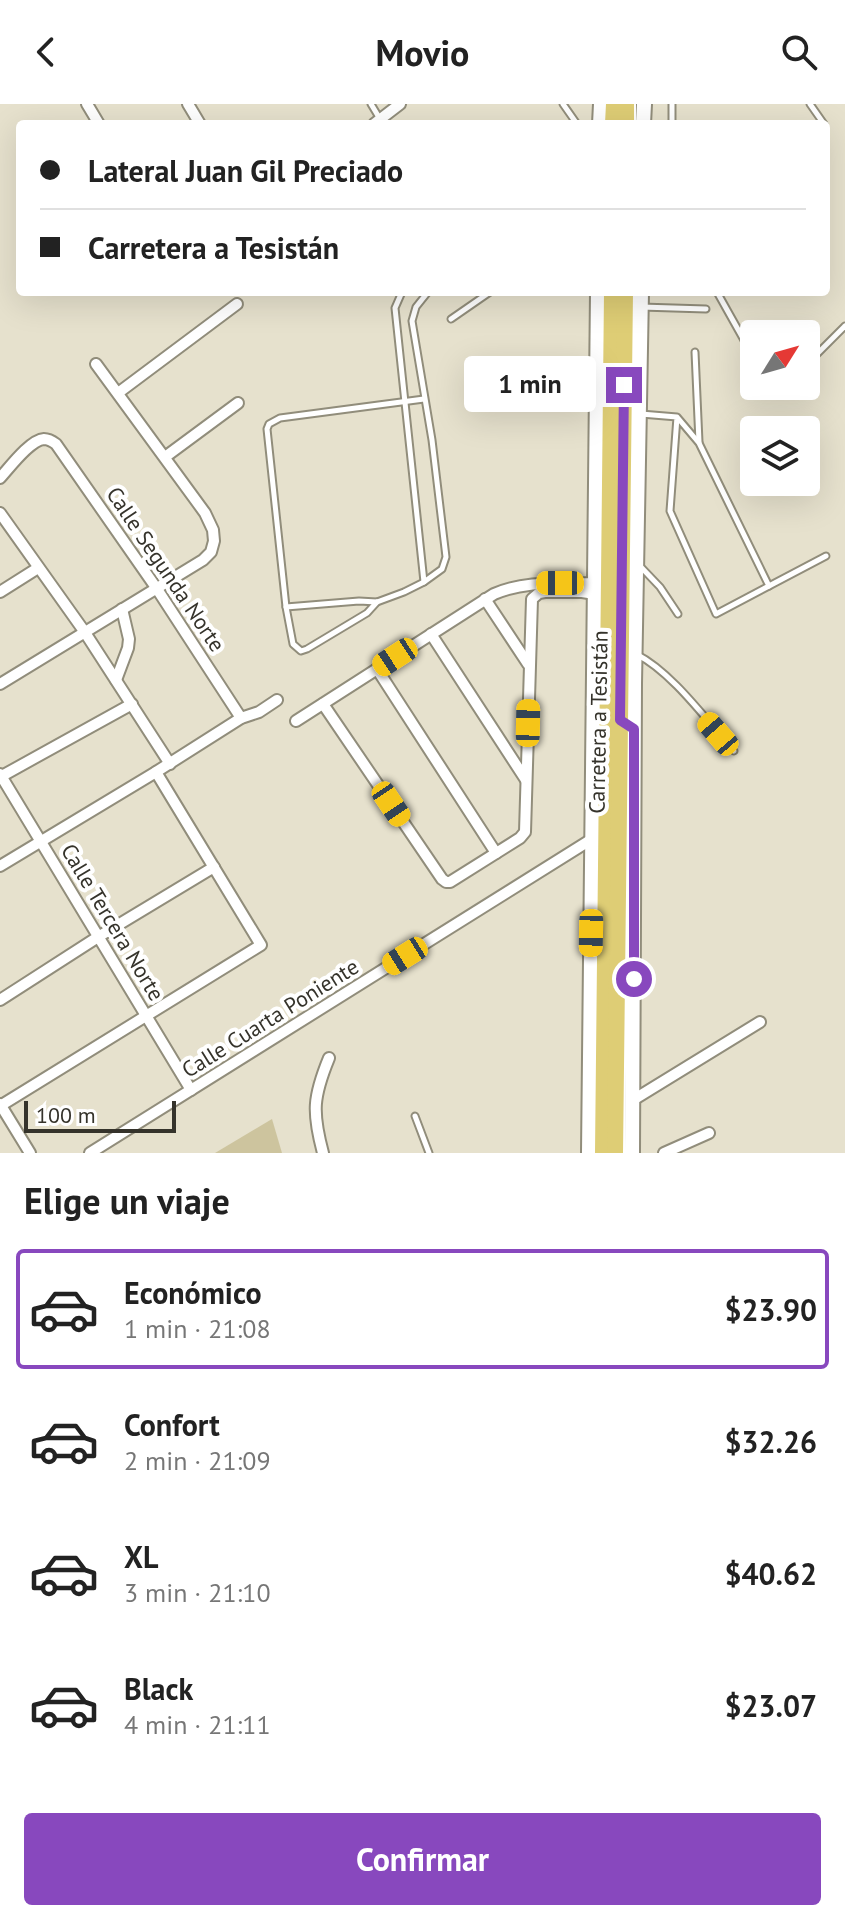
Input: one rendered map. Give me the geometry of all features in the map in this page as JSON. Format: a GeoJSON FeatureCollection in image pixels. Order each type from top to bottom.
{"type":"FeatureCollection","features":[{"type":"Feature","properties":{"kind":"main road"},"geometry":{"type":"LineString","coordinates":[[598,296],[594,684],[614,724],[633,1100],[632,1153]]}},
{"type":"Feature","properties":{"kind":"main road","name":"Carretera a Tesistán"},"geometry":{"type":"LineString","coordinates":[[612,296],[621,691]]}},
{"type":"Feature","properties":{"kind":"main road","name":"Carretera a Tesistán"},"geometry":{"type":"LineString","coordinates":[[603,1153],[614,724],[621,691],[625,296]]}},
{"type":"Feature","properties":{"kind":"main road"},"geometry":{"type":"LineString","coordinates":[[589,1153],[592,839],[621,691],[635,654],[641,299]]}},
{"type":"Feature","properties":{"kind":"main road"},"geometry":{"type":"LineString","coordinates":[[594,684],[621,691]]}},
{"type":"Feature","properties":{"kind":"main road","name":"Carretera a Tesistán"},"geometry":{"type":"LineString","coordinates":[[614,724],[615,1153]]}},
{"type":"Feature","properties":{"kind":"street"},"geometry":{"type":"LineString","coordinates":[[381,115],[400,104]]}},
{"type":"Feature","properties":{"kind":"street"},"geometry":{"type":"LineString","coordinates":[[118,393],[237,304]]}},
{"type":"Feature","properties":{"kind":"street"},"geometry":{"type":"LineString","coordinates":[[0,684],[157,589],[211,552],[213,530],[205,513],[96,364]]}},
{"type":"Feature","properties":{"kind":"street"},"geometry":{"type":"LineString","coordinates":[[165,457],[238,403]]}},
{"type":"Feature","properties":{"kind":"street","name":"Calle Segunda Norte"},"geometry":{"type":"LineString","coordinates":[[0,478],[32,444],[43,439],[56,444],[157,589],[241,718]]}},
{"type":"Feature","properties":{"kind":"street"},"geometry":{"type":"LineString","coordinates":[[0,513],[84,631],[170,764]]}},
{"type":"Feature","properties":{"kind":"street"},"geometry":{"type":"LineString","coordinates":[[0,592],[38,568]]}},
{"type":"Feature","properties":{"kind":"street"},"geometry":{"type":"LineString","coordinates":[[296,721],[485,599],[504,590],[527,584],[595,588]]}},
{"type":"Feature","properties":{"kind":"street"},"geometry":{"type":"LineString","coordinates":[[323,704],[442,879],[450,882],[525,832],[531,603],[535,596],[545,592],[582,592],[595,588]]}},
{"type":"Feature","properties":{"kind":"street"},"geometry":{"type":"LineString","coordinates":[[485,599],[529,666]]}},
{"type":"Feature","properties":{"kind":"street"},"geometry":{"type":"LineString","coordinates":[[116,680],[129,639],[122,609]]}},
{"type":"Feature","properties":{"kind":"street"},"geometry":{"type":"LineString","coordinates":[[431,634],[526,780]]}},
{"type":"Feature","properties":{"kind":"street"},"geometry":{"type":"LineString","coordinates":[[377,669],[496,853]]}},
{"type":"Feature","properties":{"kind":"street"},"geometry":{"type":"LineString","coordinates":[[0,866],[241,718],[259,712],[277,700]]}},
{"type":"Feature","properties":{"kind":"street"},"geometry":{"type":"LineString","coordinates":[[0,776],[132,704]]}},
{"type":"Feature","properties":{"kind":"street"},"geometry":{"type":"LineString","coordinates":[[30,1153],[0,1105],[261,945],[156,772]]}},
{"type":"Feature","properties":{"kind":"street","name":"Calle Tercera Norte"},"geometry":{"type":"LineString","coordinates":[[0,776],[191,1090]]}},
{"type":"Feature","properties":{"kind":"street","name":"Calle Cuarta Poniente"},"geometry":{"type":"LineString","coordinates":[[90,1153],[592,839]]}},
{"type":"Feature","properties":{"kind":"street"},"geometry":{"type":"LineString","coordinates":[[0,1000],[214,867]]}},
{"type":"Feature","properties":{"kind":"street"},"geometry":{"type":"LineString","coordinates":[[633,1100],[760,1022]]}},
{"type":"Feature","properties":{"kind":"street"},"geometry":{"type":"LineString","coordinates":[[323,1153],[315,1117],[315,1099],[329,1058]]}},
{"type":"Feature","properties":{"kind":"street"},"geometry":{"type":"LineString","coordinates":[[664,1153],[709,1133]]}},
{"type":"Feature","properties":{"kind":"lane"},"geometry":{"type":"LineString","coordinates":[[371,104],[381,115]]}},
{"type":"Feature","properties":{"kind":"lane"},"geometry":{"type":"LineString","coordinates":[[400,296],[395,308],[424,582]]}},
{"type":"Feature","properties":{"kind":"lane"},"geometry":{"type":"LineString","coordinates":[[286,607],[377,602],[424,582],[442,569],[446,557],[432,440],[412,321],[416,307],[425,296]]}},
{"type":"Feature","properties":{"kind":"lane"},"geometry":{"type":"LineString","coordinates":[[451,319],[484,296]]}},
{"type":"Feature","properties":{"kind":"lane"},"geometry":{"type":"LineString","coordinates":[[719,296],[740,333]]}},
{"type":"Feature","properties":{"kind":"lane"},"geometry":{"type":"LineString","coordinates":[[641,299],[706,309]]}},
{"type":"Feature","properties":{"kind":"lane"},"geometry":{"type":"LineString","coordinates":[[820,351],[845,326]]}},
{"type":"Feature","properties":{"kind":"lane"},"geometry":{"type":"LineString","coordinates":[[695,352],[699,443]]}},
{"type":"Feature","properties":{"kind":"lane"},"geometry":{"type":"LineString","coordinates":[[377,602],[367,613],[307,649],[301,651],[293,644],[286,607],[267,429],[269,424],[280,418],[424,399]]}},
{"type":"Feature","properties":{"kind":"lane"},"geometry":{"type":"LineString","coordinates":[[640,414],[677,417],[699,443],[769,586]]}},
{"type":"Feature","properties":{"kind":"lane"},"geometry":{"type":"LineString","coordinates":[[677,417],[670,511],[716,614],[826,556]]}},
{"type":"Feature","properties":{"kind":"lane"},"geometry":{"type":"LineString","coordinates":[[636,562],[660,587],[678,614]]}},
{"type":"Feature","properties":{"kind":"lane"},"geometry":{"type":"LineString","coordinates":[[635,654],[649,661],[678,689],[734,751]]}},
{"type":"Feature","properties":{"kind":"lane"},"geometry":{"type":"LineString","coordinates":[[415,1116],[429,1153]]}},
{"type":"Feature","properties":{"kind":"shaded area"},"geometry":{"type":"Polygon","coordinates":[[[272,1119],[282,1153],[215,1153],[272,1119]]]}},
{"type":"Feature","properties":{"kind":"route"},"geometry":{"type":"LineString","coordinates":[[624,385],[620,720],[634,729],[634,979]]}}]}
